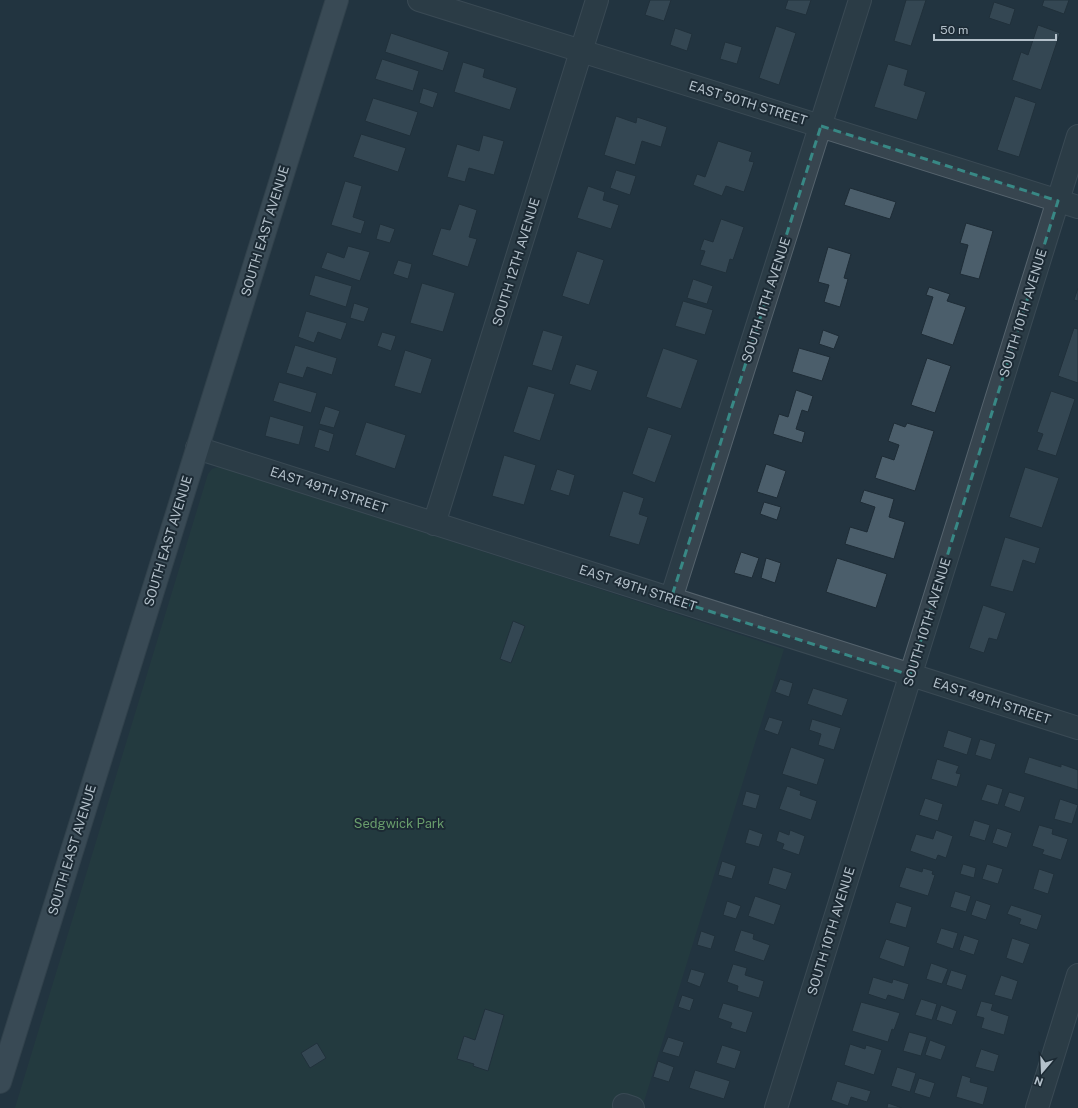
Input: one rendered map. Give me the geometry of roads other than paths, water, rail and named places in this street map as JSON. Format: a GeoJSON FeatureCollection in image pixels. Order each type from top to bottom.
{"type":"FeatureCollection","features":[{"type":"Feature","properties":{"kind":"main road","name":"SOUTH EAST AVENUE"},"geometry":{"type":"LineString","coordinates":[[0,1082],[337,0]]}},
{"type":"Feature","properties":{"kind":"street","name":"EAST 50TH STREET"},"geometry":{"type":"LineString","coordinates":[[419,0],[1068,204]]}},
{"type":"Feature","properties":{"kind":"street","name":"SOUTH 12TH AVENUE"},"geometry":{"type":"LineString","coordinates":[[434,524],[598,0]]}},
{"type":"Feature","properties":{"kind":"street","name":"SOUTH 11TH AVENUE"},"geometry":{"type":"LineString","coordinates":[[671,599],[860,0]]}},
{"type":"Feature","properties":{"kind":"street","name":"SOUTH 10TH AVENUE"},"geometry":{"type":"LineString","coordinates":[[776,1108],[910,675],[1068,204],[1078,136]]}},
{"type":"Feature","properties":{"kind":"street","name":"EAST 49TH STREET"},"geometry":{"type":"LineString","coordinates":[[197,448],[1078,728]]}},
{"type":"Feature","properties":{"kind":"street"},"geometry":{"type":"LineString","coordinates":[[1037,1108],[1078,975]]}},
{"type":"Feature","properties":{"kind":"park label","name":"Sedgwick Park"},"geometry":{"type":"Point","coordinates":[399,823]}}]}
